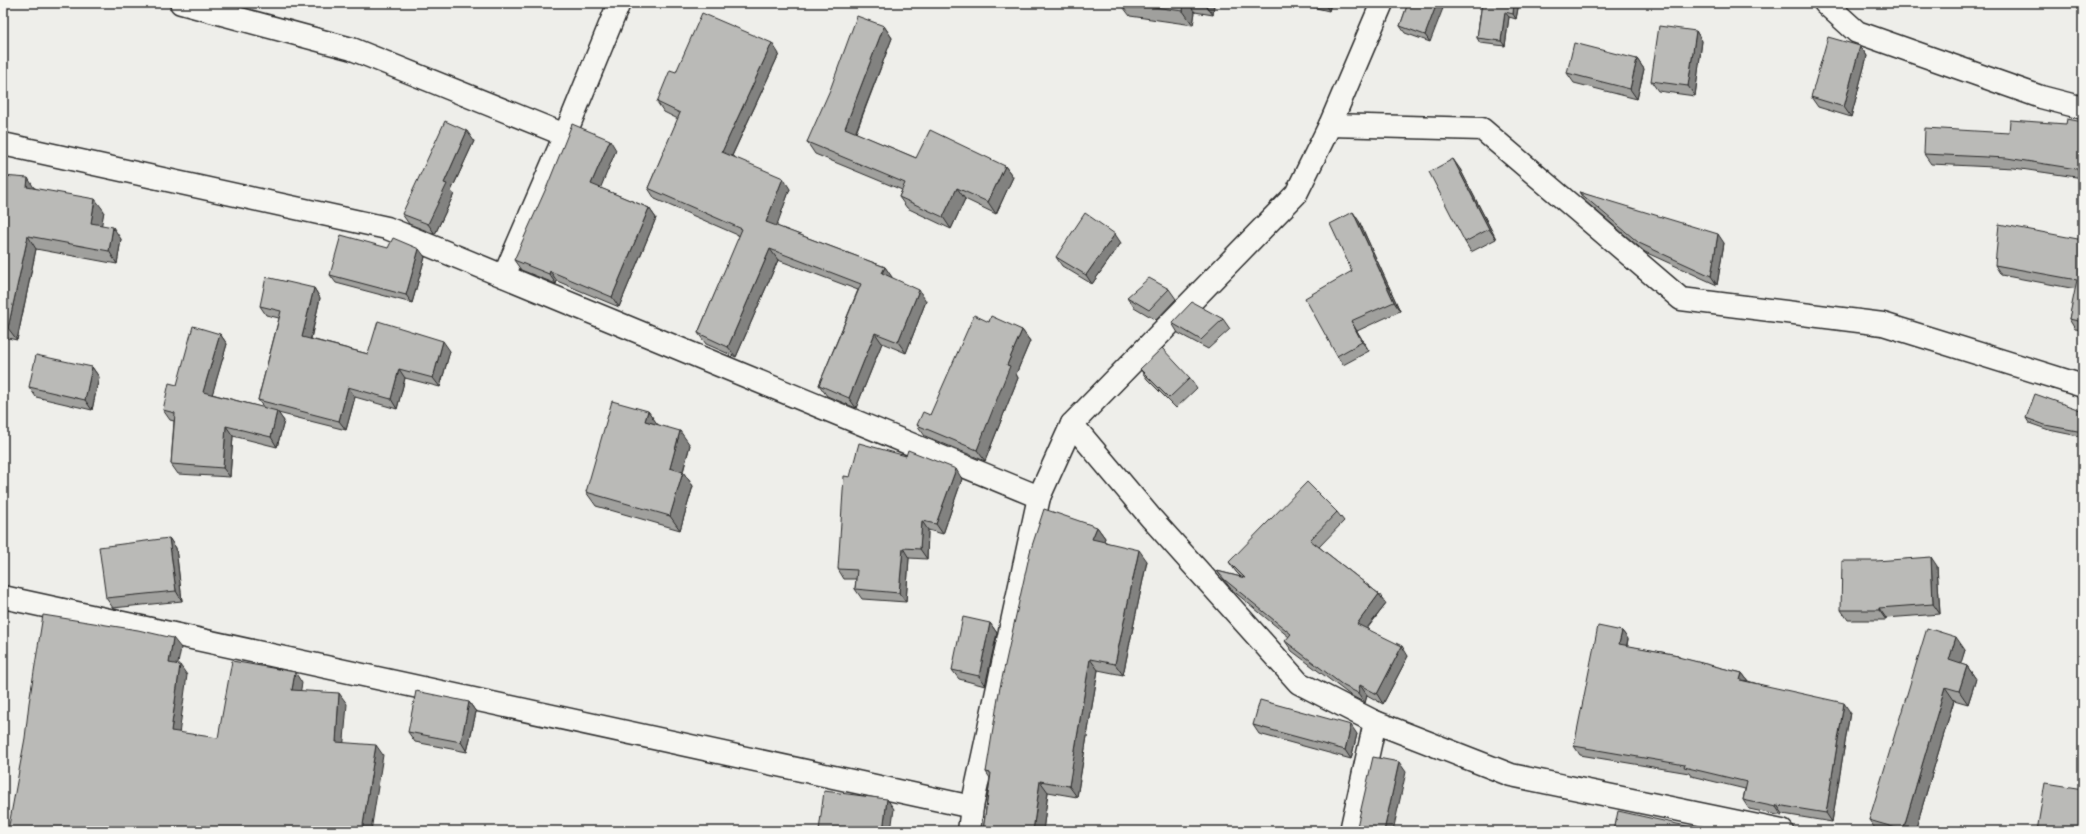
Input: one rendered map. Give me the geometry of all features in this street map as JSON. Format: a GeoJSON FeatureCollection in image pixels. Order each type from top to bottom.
{"type":"FeatureCollection","features":[{"type":"Feature","properties":{"kind":"street"},"geometry":{"type":"LineString","coordinates":[[181,3],[352,49],[565,135]]}},
{"type":"Feature","properties":{"kind":"street"},"geometry":{"type":"LineString","coordinates":[[504,276],[565,135],[619,3]]}},
{"type":"Feature","properties":{"kind":"street"},"geometry":{"type":"LineString","coordinates":[[969,831],[972,807],[1039,497],[1072,424],[1296,194],[1330,125],[1382,3]]}},
{"type":"Feature","properties":{"kind":"street"},"geometry":{"type":"LineString","coordinates":[[1826,3],[1857,32],[2041,97],[2083,108]]}},
{"type":"Feature","properties":{"kind":"street"},"geometry":{"type":"LineString","coordinates":[[1330,125],[1482,129],[1681,299],[1883,324],[2083,386]]}},
{"type":"Feature","properties":{"kind":"street"},"geometry":{"type":"LineString","coordinates":[[3,144],[387,228],[1039,497]]}},
{"type":"Feature","properties":{"kind":"street"},"geometry":{"type":"LineString","coordinates":[[1072,424],[1151,518],[1299,683],[1375,722],[1511,775],[1782,831]]}},
{"type":"Feature","properties":{"kind":"street"},"geometry":{"type":"LineString","coordinates":[[3,597],[972,807]]}},
{"type":"Feature","properties":{"kind":"street"},"geometry":{"type":"LineString","coordinates":[[1351,831],[1375,722]]}},
{"type":"Feature","properties":{"kind":"building"},"geometry":{"type":"Polygon","coordinates":[[[1124,3],[1184,3],[1183,11],[1124,3]]]}},
{"type":"Feature","properties":{"kind":"building"},"geometry":{"type":"Polygon","coordinates":[[[1408,3],[1437,3],[1425,35],[1400,26],[1408,3]]]}},
{"type":"Feature","properties":{"kind":"building"},"geometry":{"type":"Polygon","coordinates":[[[1482,3],[1514,3],[1513,14],[1505,12],[1501,41],[1477,38],[1482,3]]]}},
{"type":"Feature","properties":{"kind":"building"},"geometry":{"type":"Polygon","coordinates":[[[702,13],[772,43],[722,152],[783,178],[766,222],[885,267],[882,273],[919,290],[898,342],[875,333],[849,398],[819,385],[861,284],[770,249],[728,347],[698,333],[742,229],[648,188],[680,113],[657,102],[670,70],[676,72],[702,13]]]}},
{"type":"Feature","properties":{"kind":"building"},"geometry":{"type":"Polygon","coordinates":[[[857,16],[884,26],[845,128],[916,158],[930,130],[1005,166],[988,202],[957,188],[943,217],[899,197],[905,183],[807,142],[830,90],[857,16]]]}},
{"type":"Feature","properties":{"kind":"building"},"geometry":{"type":"Polygon","coordinates":[[[1659,26],[1696,31],[1688,86],[1651,81],[1659,26]]]}},
{"type":"Feature","properties":{"kind":"building"},"geometry":{"type":"Polygon","coordinates":[[[1828,37],[1860,46],[1844,107],[1811,97],[1828,37]]]}},
{"type":"Feature","properties":{"kind":"building"},"geometry":{"type":"Polygon","coordinates":[[[1574,43],[1637,59],[1630,89],[1567,73],[1574,43]]]}},
{"type":"Feature","properties":{"kind":"building"},"geometry":{"type":"Polygon","coordinates":[[[2067,119],[2083,122],[2083,170],[2007,158],[1924,154],[1925,128],[2009,133],[2010,120],[2066,124],[2067,119]]]}},
{"type":"Feature","properties":{"kind":"building"},"geometry":{"type":"Polygon","coordinates":[[[445,121],[467,131],[444,183],[447,184],[428,224],[402,214],[445,121]]]}},
{"type":"Feature","properties":{"kind":"building"},"geometry":{"type":"Polygon","coordinates":[[[572,124],[610,140],[591,184],[649,208],[612,297],[550,271],[549,274],[514,260],[548,184],[572,124]]]}},
{"type":"Feature","properties":{"kind":"building"},"geometry":{"type":"Polygon","coordinates":[[[1453,159],[1489,229],[1465,242],[1429,172],[1453,159]]]}},
{"type":"Feature","properties":{"kind":"building"},"geometry":{"type":"Polygon","coordinates":[[[3,176],[28,178],[27,187],[95,199],[91,223],[113,227],[109,251],[28,236],[8,328],[3,327],[3,176]]]}},
{"type":"Feature","properties":{"kind":"building"},"geometry":{"type":"Polygon","coordinates":[[[1579,192],[1718,234],[1711,276],[1639,243],[1579,192]]]}},
{"type":"Feature","properties":{"kind":"building"},"geometry":{"type":"Polygon","coordinates":[[[1353,212],[1394,302],[1351,321],[1362,342],[1337,356],[1305,298],[1352,271],[1330,224],[1353,212]]]}},
{"type":"Feature","properties":{"kind":"building"},"geometry":{"type":"Polygon","coordinates":[[[1085,213],[1115,234],[1086,275],[1056,257],[1085,213]]]}},
{"type":"Feature","properties":{"kind":"building"},"geometry":{"type":"Polygon","coordinates":[[[1999,224],[2083,240],[2083,322],[2069,319],[2077,280],[1995,265],[1999,224]]]}},
{"type":"Feature","properties":{"kind":"building"},"geometry":{"type":"Polygon","coordinates":[[[341,235],[388,248],[393,238],[419,249],[406,295],[330,275],[341,235]]]}},
{"type":"Feature","properties":{"kind":"building"},"geometry":{"type":"Polygon","coordinates":[[[266,277],[314,288],[302,337],[368,354],[378,321],[443,341],[433,378],[399,369],[391,399],[348,387],[339,421],[258,400],[281,311],[260,306],[266,277]]]}},
{"type":"Feature","properties":{"kind":"building"},"geometry":{"type":"Polygon","coordinates":[[[1149,278],[1169,289],[1149,310],[1127,297],[1149,278]]]}},
{"type":"Feature","properties":{"kind":"building"},"geometry":{"type":"Polygon","coordinates":[[[1192,302],[1223,319],[1201,340],[1172,323],[1192,302]]]}},
{"type":"Feature","properties":{"kind":"building"},"geometry":{"type":"Polygon","coordinates":[[[974,315],[989,322],[991,316],[1022,330],[1007,365],[1010,366],[977,450],[917,425],[923,412],[930,415],[974,315]]]}},
{"type":"Feature","properties":{"kind":"building"},"geometry":{"type":"Polygon","coordinates":[[[193,326],[220,334],[203,392],[277,411],[271,437],[226,426],[223,468],[171,464],[175,413],[163,410],[169,383],[177,385],[193,326]]]}},
{"type":"Feature","properties":{"kind":"building"},"geometry":{"type":"Polygon","coordinates":[[[1162,348],[1190,378],[1169,398],[1140,369],[1162,348]]]}},
{"type":"Feature","properties":{"kind":"building"},"geometry":{"type":"Polygon","coordinates":[[[36,355],[92,367],[85,400],[29,387],[36,355]]]}},
{"type":"Feature","properties":{"kind":"building"},"geometry":{"type":"Polygon","coordinates":[[[2035,394],[2083,411],[2083,432],[2045,425],[2026,418],[2035,394]]]}},
{"type":"Feature","properties":{"kind":"building"},"geometry":{"type":"Polygon","coordinates":[[[612,401],[648,411],[645,421],[680,431],[670,468],[683,472],[670,516],[586,492],[612,401]]]}},
{"type":"Feature","properties":{"kind":"building"},"geometry":{"type":"Polygon","coordinates":[[[859,443],[906,456],[908,450],[956,469],[936,524],[922,521],[920,549],[903,548],[899,593],[855,589],[857,570],[838,569],[844,476],[850,477],[859,443]]]}},
{"type":"Feature","properties":{"kind":"building"},"geometry":{"type":"Polygon","coordinates":[[[1307,482],[1337,512],[1310,540],[1379,594],[1357,624],[1402,646],[1377,694],[1360,685],[1358,693],[1344,686],[1285,641],[1291,634],[1225,580],[1217,571],[1245,578],[1229,562],[1307,482]]]}},
{"type":"Feature","properties":{"kind":"building"},"geometry":{"type":"Polygon","coordinates":[[[1044,509],[1097,527],[1092,539],[1139,550],[1115,664],[1090,659],[1069,786],[1040,781],[1033,831],[983,831],[991,773],[986,772],[999,692],[1030,552],[1044,509]]]}},
{"type":"Feature","properties":{"kind":"building"},"geometry":{"type":"Polygon","coordinates":[[[169,538],[176,591],[106,598],[99,547],[169,538]]]}},
{"type":"Feature","properties":{"kind":"building"},"geometry":{"type":"Polygon","coordinates":[[[1931,557],[1933,604],[1879,608],[1879,610],[1841,610],[1842,561],[1876,561],[1931,557]]]}},
{"type":"Feature","properties":{"kind":"building"},"geometry":{"type":"Polygon","coordinates":[[[43,615],[138,630],[173,638],[169,663],[180,665],[171,731],[218,738],[232,661],[295,672],[292,690],[339,693],[336,742],[376,745],[362,831],[8,831],[25,738],[43,615]]]}},
{"type":"Feature","properties":{"kind":"building"},"geometry":{"type":"Polygon","coordinates":[[[963,617],[990,623],[979,676],[952,670],[963,617]]]}},
{"type":"Feature","properties":{"kind":"building"},"geometry":{"type":"Polygon","coordinates":[[[1598,626],[1622,631],[1619,644],[1678,655],[1678,657],[1742,673],[1740,680],[1844,703],[1826,813],[1777,805],[1776,807],[1743,800],[1747,782],[1684,767],[1685,765],[1574,746],[1598,626]]]}},
{"type":"Feature","properties":{"kind":"building"},"geometry":{"type":"Polygon","coordinates":[[[1927,628],[1956,637],[1949,660],[1967,666],[1959,691],[1945,687],[1903,830],[1869,820],[1927,628]]]}},
{"type":"Feature","properties":{"kind":"building"},"geometry":{"type":"Polygon","coordinates":[[[416,691],[469,702],[461,742],[408,732],[416,691]]]}},
{"type":"Feature","properties":{"kind":"building"},"geometry":{"type":"Polygon","coordinates":[[[1260,700],[1351,725],[1345,750],[1253,725],[1260,700]]]}},
{"type":"Feature","properties":{"kind":"building"},"geometry":{"type":"Polygon","coordinates":[[[1373,757],[1399,762],[1384,831],[1356,831],[1373,757]]]}},
{"type":"Feature","properties":{"kind":"building"},"geometry":{"type":"Polygon","coordinates":[[[2045,783],[2083,789],[2083,831],[2037,831],[2045,783]]]}},
{"type":"Feature","properties":{"kind":"building"},"geometry":{"type":"Polygon","coordinates":[[[824,791],[887,799],[883,831],[819,831],[824,791]]]}},
{"type":"Feature","properties":{"kind":"building"},"geometry":{"type":"Polygon","coordinates":[[[1618,811],[1709,831],[1614,831],[1618,811]]]}}]}
